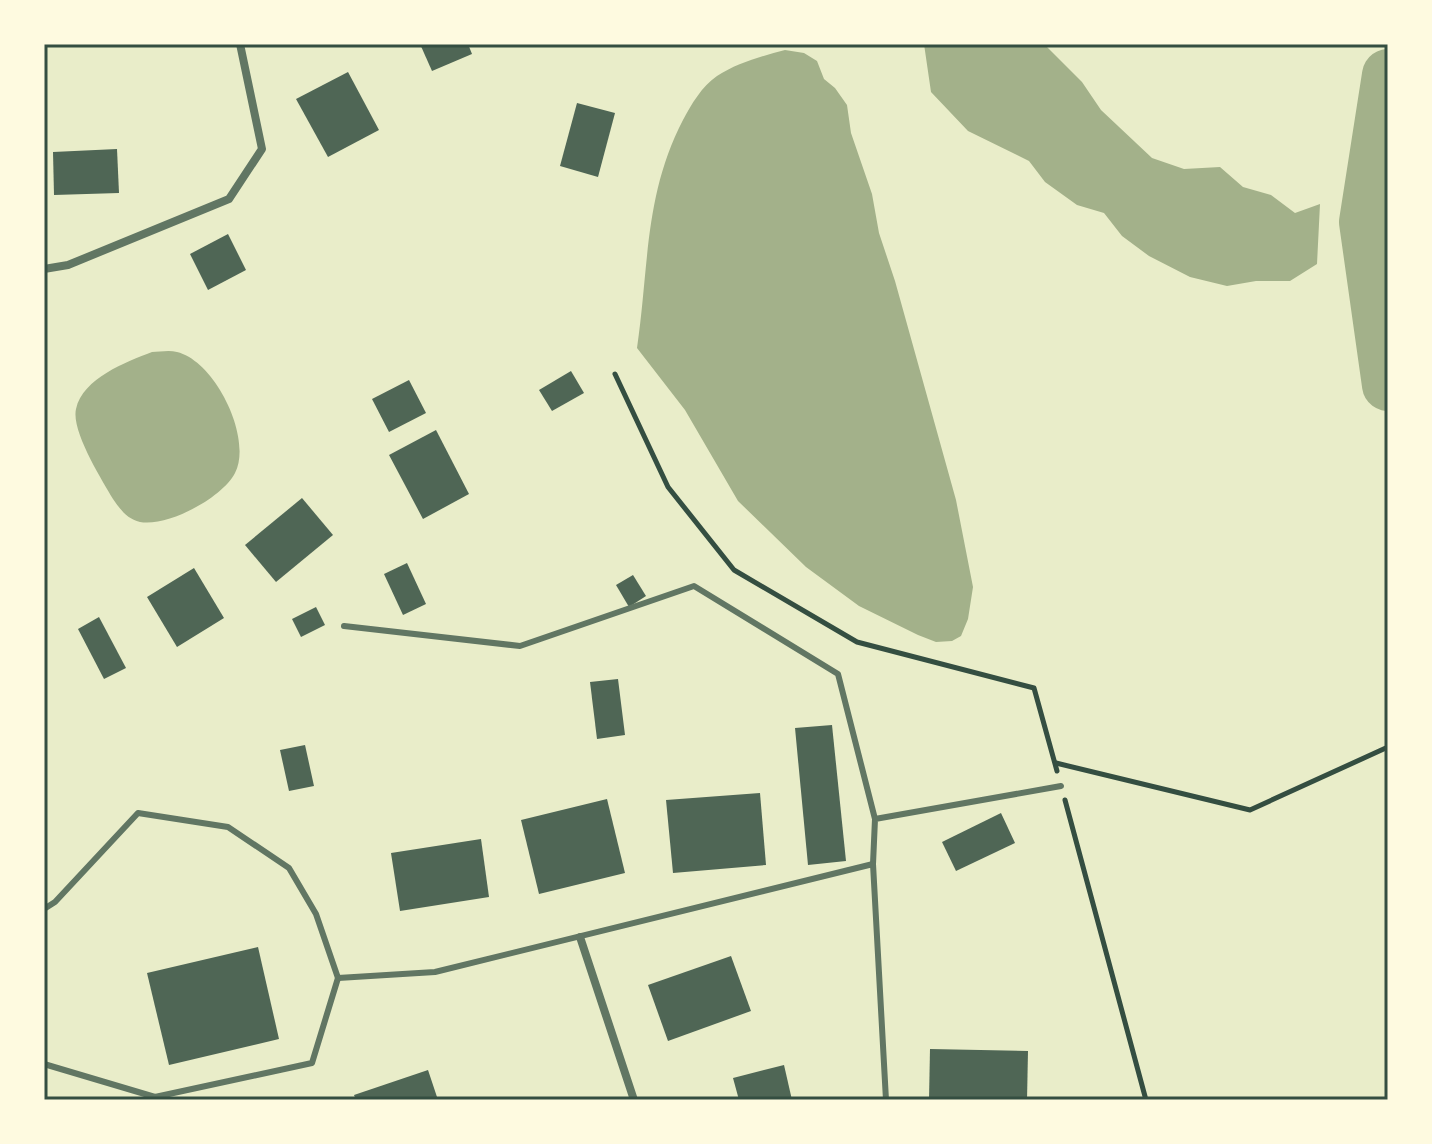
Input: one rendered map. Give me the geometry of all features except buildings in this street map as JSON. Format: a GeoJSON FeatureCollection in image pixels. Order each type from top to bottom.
{"type":"FeatureCollection","features":[{"type":"Feature","properties":{"kind":"street"},"geometry":{"type":"LineString","coordinates":[[44,269],[68,265],[229,199],[262,149],[240,44]]}},
{"type":"Feature","properties":{"kind":"street"},"geometry":{"type":"LineString","coordinates":[[580,937],[634,1100]]}},
{"type":"Feature","properties":{"kind":"lane"},"geometry":{"type":"LineString","coordinates":[[344,626],[520,646],[694,586],[838,674],[875,819],[873,864],[886,1100]]}},
{"type":"Feature","properties":{"kind":"lane"},"geometry":{"type":"LineString","coordinates":[[875,819],[1061,786]]}},
{"type":"Feature","properties":{"kind":"lane"},"geometry":{"type":"LineString","coordinates":[[44,909],[55,902],[138,813],[228,827],[289,868],[316,914],[338,978],[312,1063],[155,1097],[44,1064]]}},
{"type":"Feature","properties":{"kind":"lane"},"geometry":{"type":"LineString","coordinates":[[338,978],[435,972],[873,864]]}},
{"type":"Feature","properties":{"kind":"path"},"geometry":{"type":"LineString","coordinates":[[615,374],[668,487],[734,570],[857,642],[1034,688],[1146,1100]]}},
{"type":"Feature","properties":{"kind":"path"},"geometry":{"type":"LineString","coordinates":[[1055,763],[1250,810],[1388,747]]}},
{"type":"Feature","properties":{"kind":"shaded area"},"geometry":{"type":"Polygon","coordinates":[[[924,44],[1044,44],[1082,82],[1101,110],[1152,158],[1184,169],[1220,167],[1243,187],[1271,195],[1295,213],[1320,204],[1317,264],[1290,281],[1256,281],[1227,286],[1190,277],[1149,256],[1122,236],[1104,213],[1077,205],[1045,182],[1029,161],[968,131],[931,92],[924,44]]]}},
{"type":"Feature","properties":{"kind":"shaded area"},"geometry":{"type":"Polygon","coordinates":[[[785,50],[804,53],[817,61],[824,79],[847,105],[851,133],[872,194],[879,233],[956,500],[973,587],[968,619],[961,636],[952,641],[936,642],[859,606],[806,567],[738,501],[685,410],[637,348],[654,204],[670,148],[683,120],[702,90],[717,76],[759,57],[785,50]]]}},
{"type":"Feature","properties":{"kind":"shaded area"},"geometry":{"type":"Polygon","coordinates":[[[152,352],[177,352],[191,358],[205,370],[217,385],[235,422],[239,458],[235,473],[207,501],[165,520],[140,522],[121,510],[102,480],[78,430],[76,409],[80,398],[96,380],[118,366],[152,352]]]}},
{"type":"Feature","properties":{"kind":"waterway"},"geometry":{"type":"LineString","coordinates":[[1388,75],[1365,222],[1388,385]]}}]}
